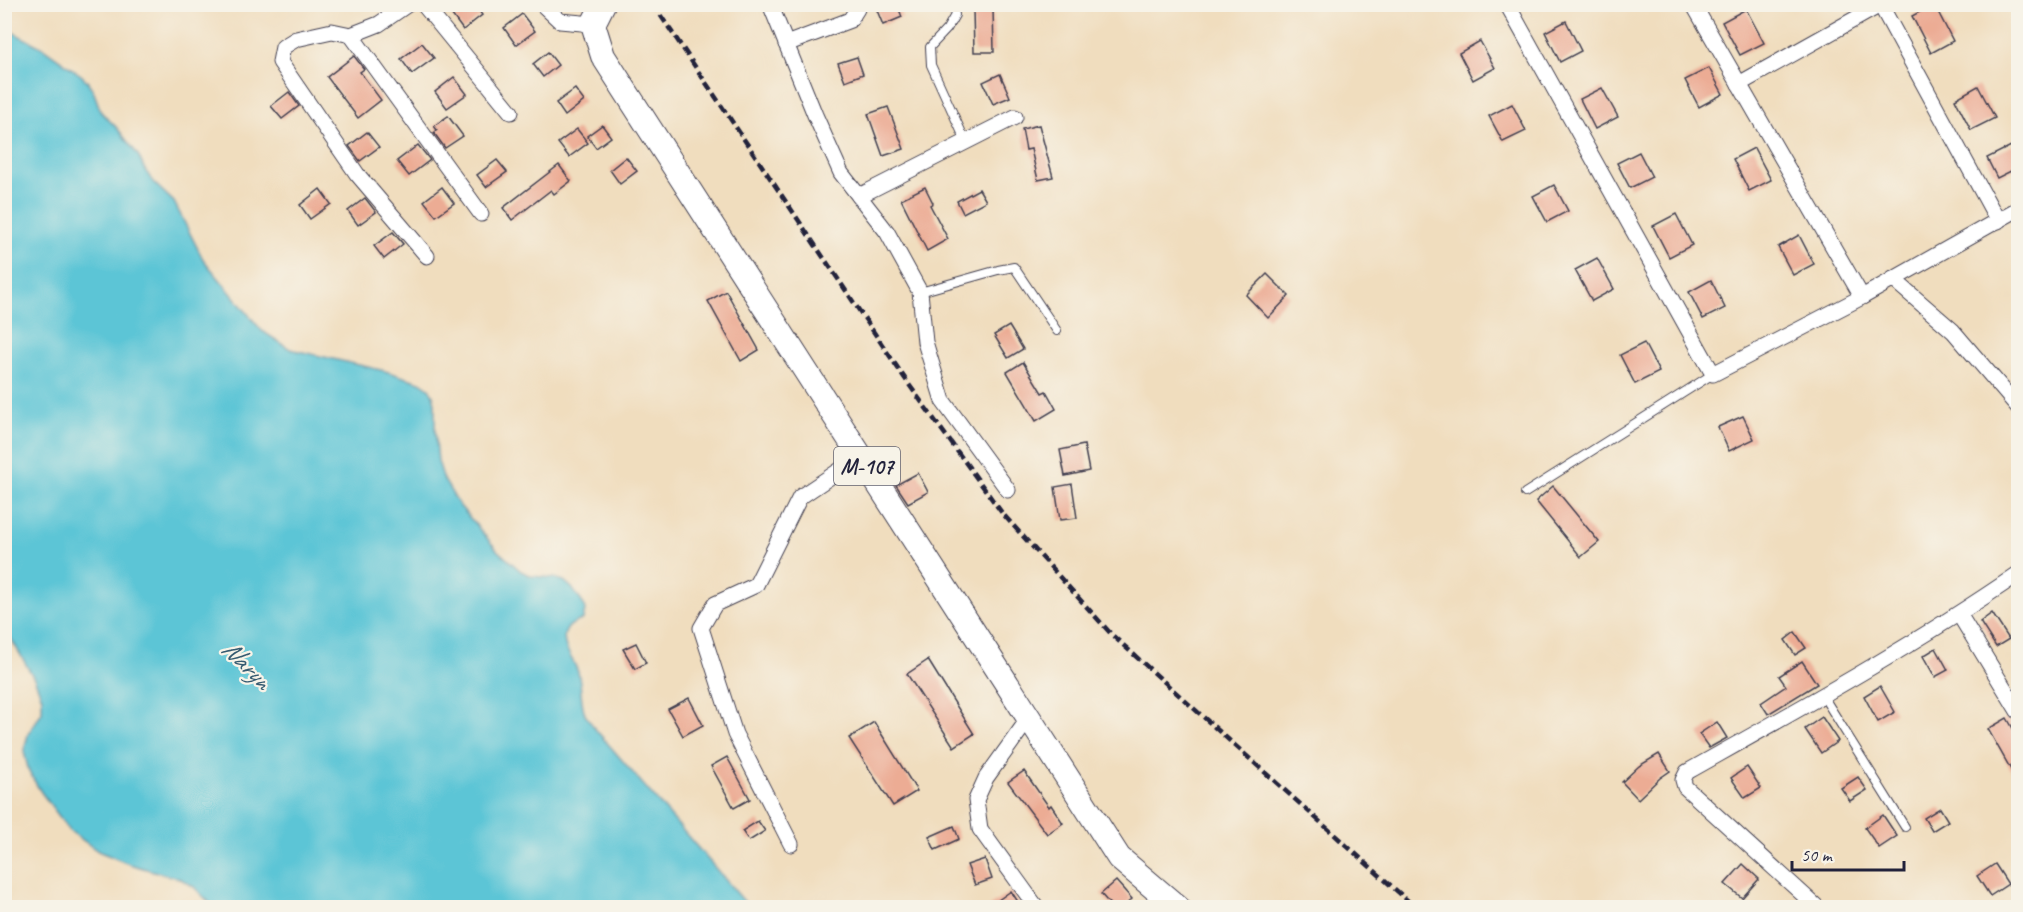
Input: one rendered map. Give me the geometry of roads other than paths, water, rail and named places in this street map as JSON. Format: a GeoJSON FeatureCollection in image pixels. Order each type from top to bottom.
{"type":"FeatureCollection","features":[{"type":"Feature","properties":{"kind":"main road","name":"М-107"},"geometry":{"type":"LineString","coordinates":[[598,14],[603,56],[1119,858],[1178,908]]}},
{"type":"Feature","properties":{"kind":"street"},"geometry":{"type":"LineString","coordinates":[[408,4],[379,24],[351,35],[332,31],[296,39],[283,47],[280,62],[357,174],[427,256]]}},
{"type":"Feature","properties":{"kind":"street"},"geometry":{"type":"LineString","coordinates":[[423,4],[511,112]]}},
{"type":"Feature","properties":{"kind":"street"},"geometry":{"type":"LineString","coordinates":[[542,4],[560,21],[598,14]]}},
{"type":"Feature","properties":{"kind":"street"},"geometry":{"type":"LineString","coordinates":[[770,4],[841,173],[887,232],[920,292],[925,342],[943,401],[1008,490]]}},
{"type":"Feature","properties":{"kind":"street"},"geometry":{"type":"LineString","coordinates":[[786,44],[850,20],[857,9],[855,4]]}},
{"type":"Feature","properties":{"kind":"street"},"geometry":{"type":"LineString","coordinates":[[1508,4],[1713,374],[1862,297],[2019,209]]}},
{"type":"Feature","properties":{"kind":"street"},"geometry":{"type":"LineString","coordinates":[[1693,4],[1862,297]]}},
{"type":"Feature","properties":{"kind":"street"},"geometry":{"type":"LineString","coordinates":[[1739,84],[1880,5],[1998,221]]}},
{"type":"Feature","properties":{"kind":"street"},"geometry":{"type":"LineString","coordinates":[[351,35],[481,214]]}},
{"type":"Feature","properties":{"kind":"street"},"geometry":{"type":"LineString","coordinates":[[859,196],[1015,117]]}},
{"type":"Feature","properties":{"kind":"street"},"geometry":{"type":"LineString","coordinates":[[1893,279],[1953,332],[2019,406]]}},
{"type":"Feature","properties":{"kind":"street"},"geometry":{"type":"LineString","coordinates":[[790,844],[735,734],[701,628],[715,604],[756,585],[800,498],[861,456]]}},
{"type":"Feature","properties":{"kind":"street"},"geometry":{"type":"LineString","coordinates":[[1818,908],[1685,787],[1683,780],[1687,772],[1823,696],[1959,614],[2019,574]]}},
{"type":"Feature","properties":{"kind":"street"},"geometry":{"type":"LineString","coordinates":[[1959,614],[2019,711]]}},
{"type":"Feature","properties":{"kind":"street"},"geometry":{"type":"LineString","coordinates":[[1029,718],[986,778],[976,800],[980,829],[1037,908]]}},
{"type":"Feature","properties":{"kind":"lane"},"geometry":{"type":"LineString","coordinates":[[953,4],[955,15],[930,47],[931,65],[966,142]]}},
{"type":"Feature","properties":{"kind":"lane"},"geometry":{"type":"LineString","coordinates":[[920,292],[1014,267],[1057,331]]}},
{"type":"Feature","properties":{"kind":"lane"},"geometry":{"type":"LineString","coordinates":[[1525,493],[1713,374]]}},
{"type":"Feature","properties":{"kind":"lane"},"geometry":{"type":"LineString","coordinates":[[1823,696],[1905,827]]}},
{"type":"Feature","properties":{"kind":"water","name":"Naryn"},"geometry":{"type":"Polygon","coordinates":[[[4,21],[12,32],[43,48],[87,81],[101,112],[138,155],[153,182],[174,202],[203,259],[262,331],[290,349],[385,371],[420,382],[429,388],[435,403],[438,461],[444,480],[459,505],[498,551],[521,571],[531,576],[564,581],[584,605],[583,619],[568,628],[564,638],[566,648],[578,672],[586,716],[749,907],[214,907],[193,886],[181,879],[129,864],[98,851],[70,831],[29,772],[24,752],[28,734],[42,712],[42,698],[35,680],[5,628],[4,21]]]}},
{"type":"Feature","properties":{"kind":"railway"},"geometry":{"type":"LineString","coordinates":[[653,4],[910,386],[1002,513],[1112,635],[1416,908]]}}]}
